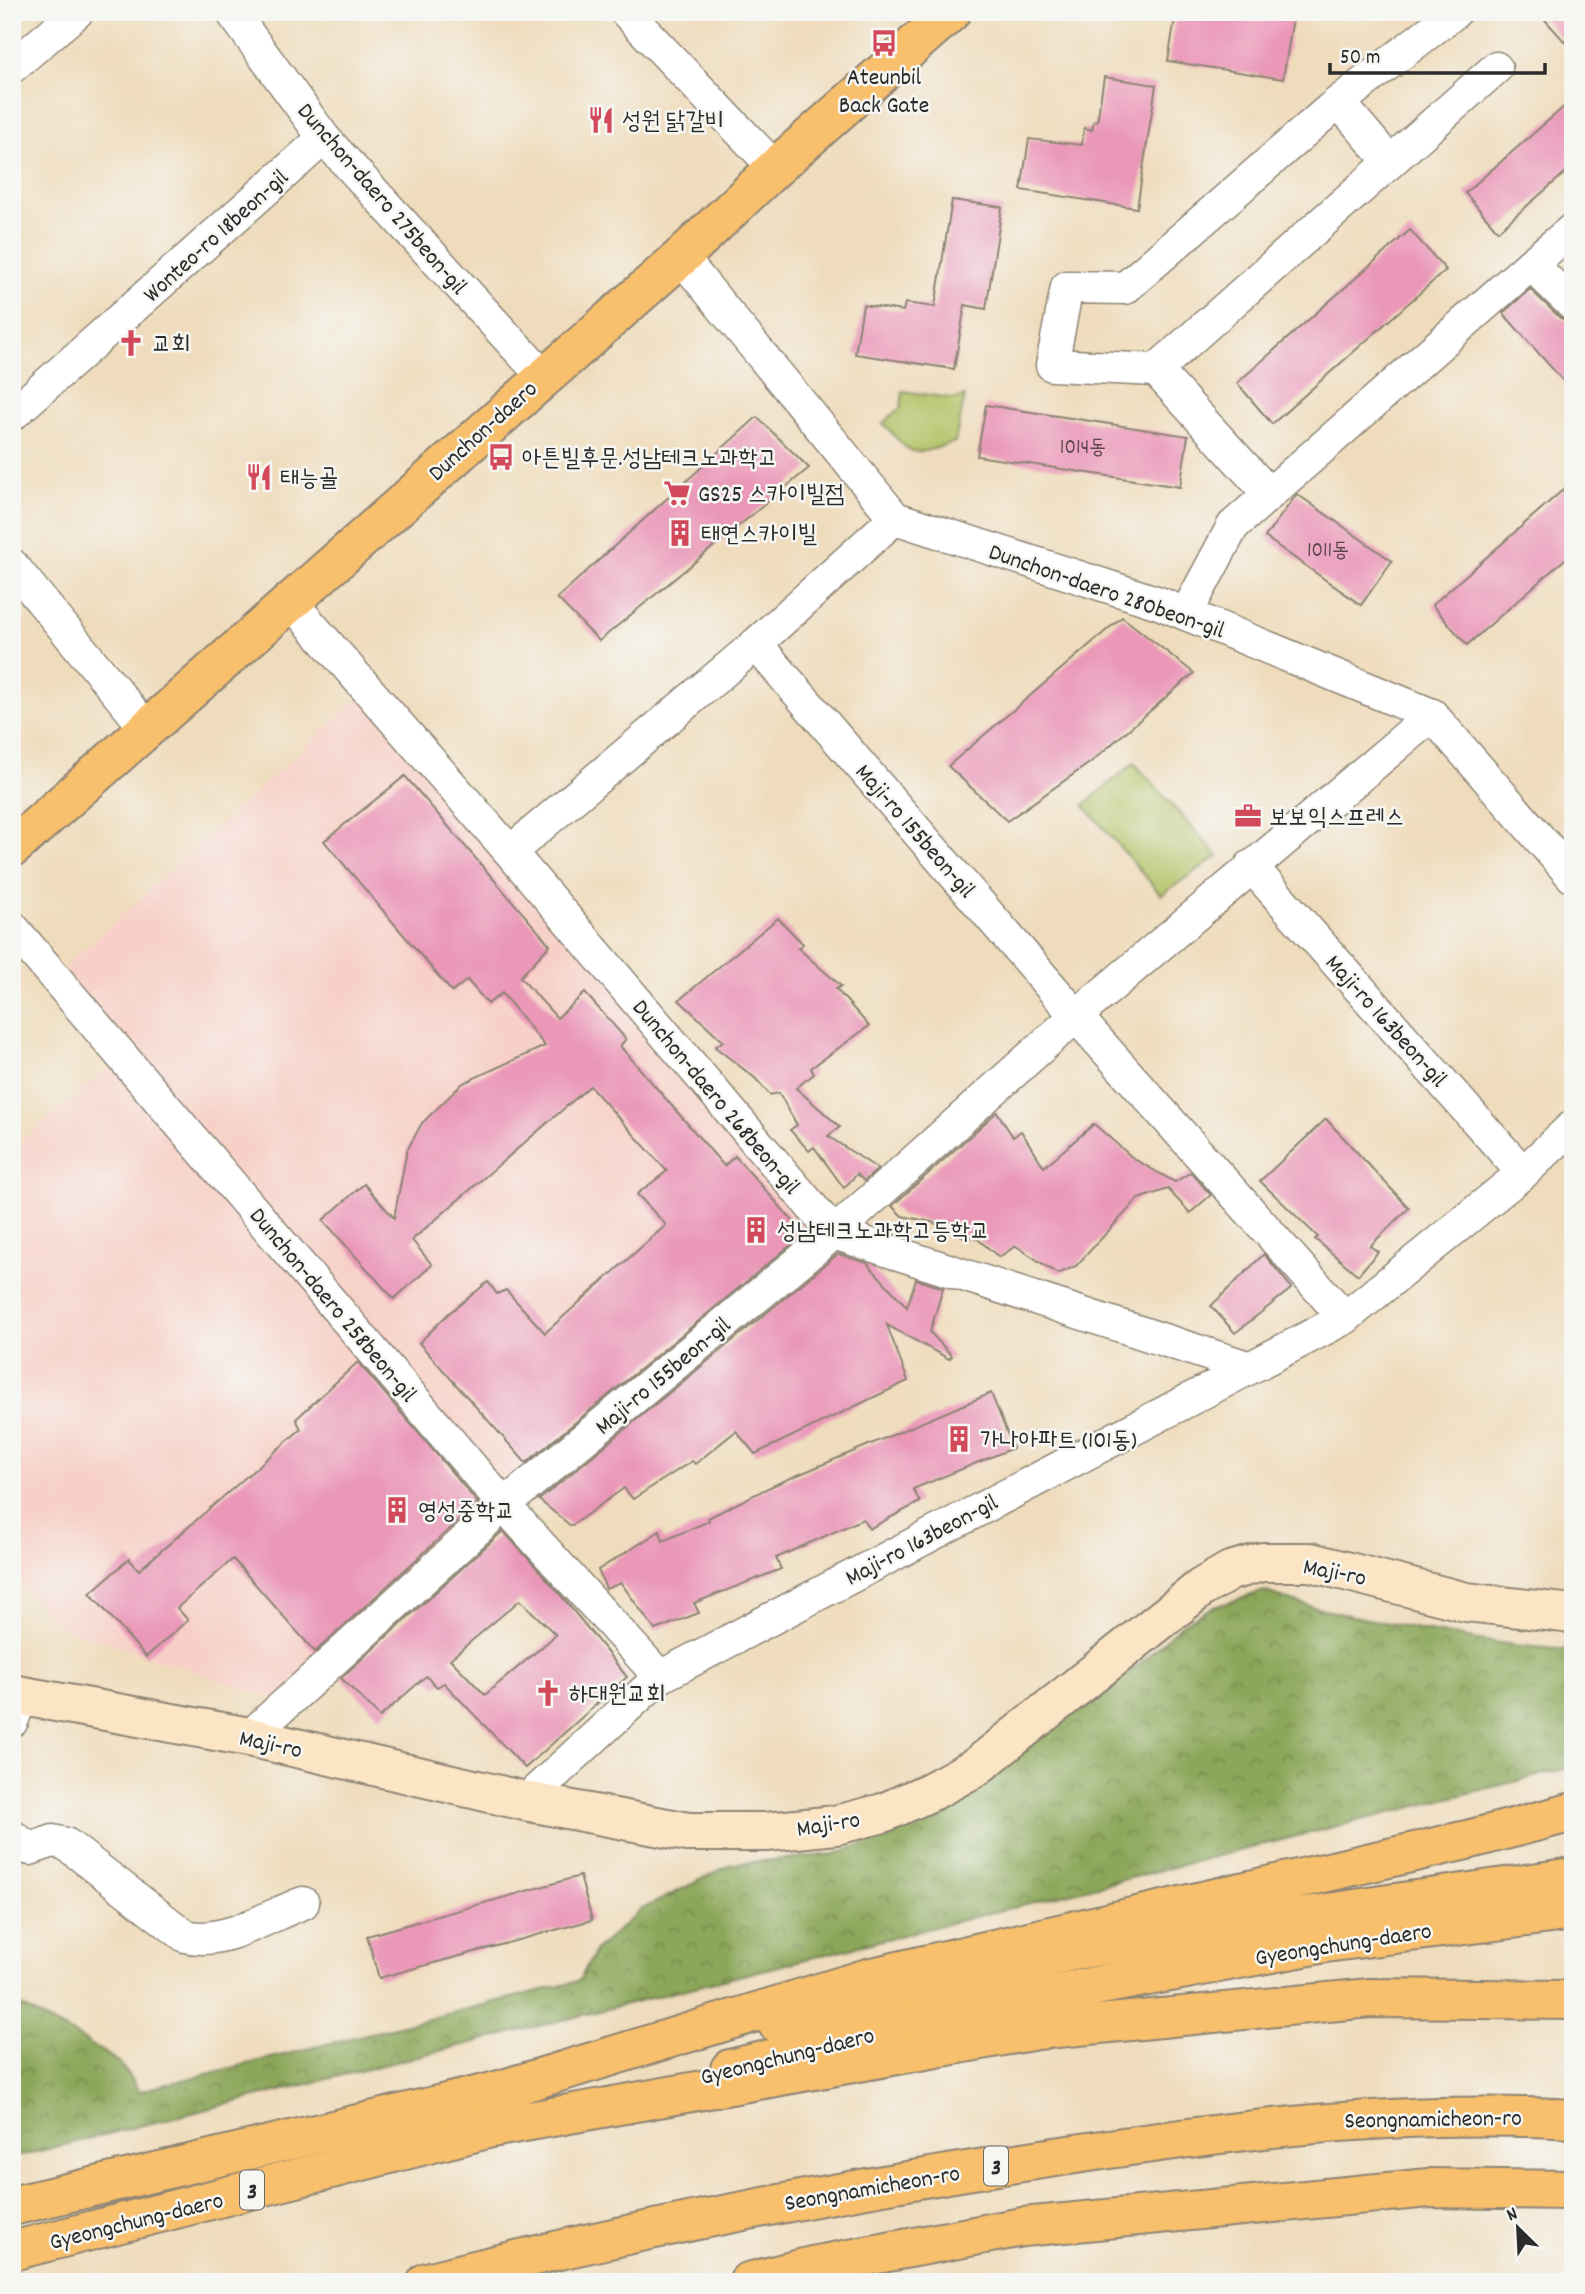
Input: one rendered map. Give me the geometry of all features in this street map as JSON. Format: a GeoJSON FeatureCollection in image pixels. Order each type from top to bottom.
{"type":"FeatureCollection","features":[{"type":"Feature","properties":{"kind":"main road","name":"Dunchon-daero"},"geometry":{"type":"LineString","coordinates":[[12,848],[543,376],[681,257],[775,168],[951,12]]}},
{"type":"Feature","properties":{"kind":"main road","name":"Maji-ro"},"geometry":{"type":"LineString","coordinates":[[16,1704],[249,1737],[525,1801],[688,1832],[766,1832],[822,1827],[883,1813],[932,1791],[976,1767],[1201,1588],[1230,1571],[1262,1562],[1310,1562],[1466,1602],[1573,1614]]}},
{"type":"Feature","properties":{"kind":"main road"},"geometry":{"type":"LineString","coordinates":[[489,2111],[868,1978],[1471,1839],[1573,1812]]}},
{"type":"Feature","properties":{"kind":"main road","name":"Gyeongchung-daero"},"geometry":{"type":"LineString","coordinates":[[12,2251],[126,2223],[489,2111],[1075,1950],[1573,1877]]}},
{"type":"Feature","properties":{"kind":"main road","name":"Gyeongchung-daero"},"geometry":{"type":"LineString","coordinates":[[12,2206],[489,2111],[973,2009],[1325,1943],[1573,1911]]}},
{"type":"Feature","properties":{"kind":"main road"},"geometry":{"type":"LineString","coordinates":[[489,2111],[1037,2030],[1370,1998],[1573,2000]]}},
{"type":"Feature","properties":{"kind":"main road","name":"Seongnamicheon-ro"},"geometry":{"type":"LineString","coordinates":[[427,2282],[540,2253],[832,2192],[1097,2150],[1325,2121],[1522,2116],[1573,2119]]}},
{"type":"Feature","properties":{"kind":"main road"},"geometry":{"type":"LineString","coordinates":[[748,2282],[812,2266],[1023,2227],[1429,2188],[1573,2190]]}},
{"type":"Feature","properties":{"kind":"main road"},"geometry":{"type":"LineString","coordinates":[[12,2269],[126,2223]]}},
{"type":"Feature","properties":{"kind":"street"},"geometry":{"type":"LineString","coordinates":[[12,67],[77,12]]}},
{"type":"Feature","properties":{"kind":"street","name":"Dunchon-daero 275beon-gil"},"geometry":{"type":"LineString","coordinates":[[232,12],[324,138],[543,376]]}},
{"type":"Feature","properties":{"kind":"street"},"geometry":{"type":"LineString","coordinates":[[626,12],[775,168]]}},
{"type":"Feature","properties":{"kind":"street"},"geometry":{"type":"LineString","coordinates":[[1455,12],[1339,102],[1125,288],[1067,287],[1052,365],[1156,370],[1496,68]]}},
{"type":"Feature","properties":{"kind":"street"},"geometry":{"type":"LineString","coordinates":[[1339,102],[1391,162]]}},
{"type":"Feature","properties":{"kind":"street","name":"Wonteo-ro 18beon-gil"},"geometry":{"type":"LineString","coordinates":[[12,415],[324,138]]}},
{"type":"Feature","properties":{"kind":"street"},"geometry":{"type":"LineString","coordinates":[[1186,614],[1233,526],[1573,229]]}},
{"type":"Feature","properties":{"kind":"street"},"geometry":{"type":"LineString","coordinates":[[510,852],[756,644],[895,518],[681,257]]}},
{"type":"Feature","properties":{"kind":"street"},"geometry":{"type":"LineString","coordinates":[[1531,264],[1573,305]]}},
{"type":"Feature","properties":{"kind":"street"},"geometry":{"type":"LineString","coordinates":[[1156,370],[1269,494]]}},
{"type":"Feature","properties":{"kind":"street","name":"Dunchon-daero 280beon-gil"},"geometry":{"type":"LineString","coordinates":[[895,518],[1186,614],[1432,715],[1573,877]]}},
{"type":"Feature","properties":{"kind":"street"},"geometry":{"type":"LineString","coordinates":[[12,565],[146,728]]}},
{"type":"Feature","properties":{"kind":"street","name":"Dunchon-daero 268beon-gil"},"geometry":{"type":"LineString","coordinates":[[290,601],[510,852],[834,1233]]}},
{"type":"Feature","properties":{"kind":"street","name":"Maji-ro 155beon-gil"},"geometry":{"type":"LineString","coordinates":[[756,644],[1076,1016]]}},
{"type":"Feature","properties":{"kind":"street","name":"Maji-ro 155beon-gil"},"geometry":{"type":"LineString","coordinates":[[249,1737],[505,1505],[834,1233],[1076,1016],[1432,715]]}},
{"type":"Feature","properties":{"kind":"street","name":"Maji-ro 163beon-gil"},"geometry":{"type":"LineString","coordinates":[[1251,866],[1522,1173]]}},
{"type":"Feature","properties":{"kind":"street","name":"Dunchon-daero 258beon-gil"},"geometry":{"type":"LineString","coordinates":[[12,927],[505,1505],[660,1677]]}},
{"type":"Feature","properties":{"kind":"street"},"geometry":{"type":"LineString","coordinates":[[1076,1016],[1345,1318]]}},
{"type":"Feature","properties":{"kind":"street","name":"Maji-ro 163beon-gil"},"geometry":{"type":"LineString","coordinates":[[525,1801],[660,1677],[1345,1318],[1522,1173],[1573,1126]]}},
{"type":"Feature","properties":{"kind":"street"},"geometry":{"type":"LineString","coordinates":[[834,1233],[1247,1367]]}},
{"type":"Feature","properties":{"kind":"street"},"geometry":{"type":"LineString","coordinates":[[18,1846],[53,1841],[66,1844],[185,1936],[198,1939],[233,1931],[303,1903]]}},
{"type":"Feature","properties":{"kind":"shaded area"},"geometry":{"type":"Polygon","coordinates":[[[367,691],[834,1233],[287,1703],[56,1625],[12,1574],[12,1149],[122,1057],[54,976],[367,691]]]}},
{"type":"Feature","properties":{"kind":"green space"},"geometry":{"type":"Polygon","coordinates":[[[903,391],[956,399],[965,396],[955,442],[920,452],[908,449],[901,443],[883,423],[901,407],[903,391]]]}},
{"type":"Feature","properties":{"kind":"green space"},"geometry":{"type":"Polygon","coordinates":[[[1134,763],[1218,856],[1161,895],[1084,805],[1134,763]]]}},
{"type":"Feature","properties":{"kind":"green space"},"geometry":{"type":"Polygon","coordinates":[[[1264,1591],[1312,1607],[1460,1637],[1573,1650],[1573,1767],[12,2158],[12,2001],[81,2038],[120,2063],[139,2091],[579,1981],[595,1951],[642,1909],[732,1864],[835,1854],[925,1822],[1139,1665],[1182,1624],[1211,1608],[1264,1591]]]}},
{"type":"Feature","properties":{"kind":"building"},"geometry":{"type":"Polygon","coordinates":[[[1176,12],[1220,17],[1220,14],[1229,15],[1229,12],[1294,12],[1283,79],[1168,61],[1176,12]]]}},
{"type":"Feature","properties":{"kind":"building"},"geometry":{"type":"Polygon","coordinates":[[[1538,12],[1573,12],[1573,51],[1538,12]]]}},
{"type":"Feature","properties":{"kind":"building"},"geometry":{"type":"Polygon","coordinates":[[[1104,77],[1156,85],[1137,208],[1021,190],[1029,139],[1082,145],[1084,128],[1092,130],[1094,121],[1097,122],[1104,77]]]}},
{"type":"Feature","properties":{"kind":"building"},"geometry":{"type":"Polygon","coordinates":[[[1573,99],[1573,166],[1498,231],[1465,193],[1573,99]]]}},
{"type":"Feature","properties":{"kind":"building"},"geometry":{"type":"Polygon","coordinates":[[[952,200],[1002,207],[986,309],[965,305],[954,369],[855,354],[863,305],[903,311],[905,303],[935,307],[952,200]]]}},
{"type":"Feature","properties":{"kind":"building"},"geometry":{"type":"Polygon","coordinates":[[[1410,230],[1446,270],[1272,424],[1237,383],[1410,230]]]}},
{"type":"Feature","properties":{"kind":"building"},"geometry":{"type":"Polygon","coordinates":[[[1530,289],[1560,318],[1573,323],[1573,392],[1503,313],[1530,289]]]}},
{"type":"Feature","properties":{"kind":"building"},"geometry":{"type":"Polygon","coordinates":[[[986,405],[1188,436],[1180,487],[977,456],[986,405]]]}},
{"type":"Feature","properties":{"kind":"building","name":"태연스카이빌"},"geometry":{"type":"Polygon","coordinates":[[[757,417],[809,468],[599,641],[557,598],[757,417]]]}},
{"type":"Feature","properties":{"kind":"building"},"geometry":{"type":"Polygon","coordinates":[[[1573,481],[1573,552],[1467,645],[1432,605],[1573,481]]]}},
{"type":"Feature","properties":{"kind":"building"},"geometry":{"type":"Polygon","coordinates":[[[1297,494],[1392,561],[1361,605],[1265,537],[1297,494]]]}},
{"type":"Feature","properties":{"kind":"building"},"geometry":{"type":"Polygon","coordinates":[[[1122,617],[1194,673],[1091,762],[1007,821],[948,766],[1122,617]]]}},
{"type":"Feature","properties":{"kind":"building","name":"성남테크노과학고등학교"},"geometry":{"type":"Polygon","coordinates":[[[405,776],[550,945],[520,977],[557,1018],[585,993],[626,1039],[620,1046],[724,1166],[735,1156],[801,1230],[798,1233],[804,1234],[526,1463],[419,1343],[448,1314],[488,1282],[497,1294],[506,1290],[545,1333],[666,1225],[637,1194],[667,1171],[590,1086],[412,1240],[432,1265],[394,1299],[323,1220],[364,1184],[394,1218],[407,1150],[422,1123],[463,1083],[545,1046],[502,993],[488,1004],[467,980],[452,992],[324,841],[405,776]]]}},
{"type":"Feature","properties":{"kind":"building"},"geometry":{"type":"Polygon","coordinates":[[[778,918],[803,944],[798,948],[841,986],[836,989],[869,1026],[811,1068],[814,1074],[796,1088],[840,1127],[828,1136],[878,1169],[864,1181],[857,1174],[844,1188],[814,1147],[809,1151],[790,1130],[797,1125],[779,1093],[770,1095],[755,1078],[715,1047],[723,1041],[679,1000],[778,918]]]}},
{"type":"Feature","properties":{"kind":"building"},"geometry":{"type":"Polygon","coordinates":[[[997,1112],[1013,1137],[1021,1131],[1044,1167],[1094,1124],[1134,1159],[1175,1182],[1191,1172],[1211,1195],[1190,1213],[1168,1189],[1138,1199],[1076,1266],[1058,1274],[1016,1246],[999,1257],[974,1236],[969,1239],[932,1222],[902,1216],[892,1206],[997,1112]]]}},
{"type":"Feature","properties":{"kind":"building"},"geometry":{"type":"Polygon","coordinates":[[[1326,1119],[1409,1208],[1370,1246],[1378,1252],[1358,1275],[1315,1239],[1318,1237],[1260,1181],[1326,1119]]]}},
{"type":"Feature","properties":{"kind":"building"},"geometry":{"type":"Polygon","coordinates":[[[838,1254],[867,1263],[907,1307],[916,1279],[943,1288],[930,1332],[952,1356],[949,1359],[887,1325],[908,1381],[755,1454],[736,1431],[695,1464],[692,1461],[633,1499],[624,1488],[571,1526],[539,1500],[838,1254]]]}},
{"type":"Feature","properties":{"kind":"building"},"geometry":{"type":"Polygon","coordinates":[[[1264,1254],[1292,1288],[1235,1333],[1211,1306],[1264,1254]]]}},
{"type":"Feature","properties":{"kind":"building","name":"영성중학교"},"geometry":{"type":"Polygon","coordinates":[[[358,1362],[478,1503],[315,1652],[233,1559],[177,1608],[188,1620],[146,1657],[90,1593],[129,1559],[139,1570],[301,1429],[296,1419],[358,1362]]]}},
{"type":"Feature","properties":{"kind":"building"},"geometry":{"type":"Polygon","coordinates":[[[991,1393],[1013,1448],[913,1489],[920,1502],[869,1529],[863,1519],[776,1558],[781,1569],[694,1603],[699,1613],[655,1630],[621,1583],[606,1589],[598,1570],[660,1531],[663,1541],[709,1521],[708,1518],[772,1486],[991,1393]]]}},
{"type":"Feature","properties":{"kind":"building"},"geometry":{"type":"Polygon","coordinates":[[[503,1531],[555,1588],[627,1677],[525,1768],[444,1683],[437,1687],[426,1676],[380,1717],[341,1678],[503,1531]],[[520,1600],[450,1659],[485,1695],[556,1635],[520,1600]]]}},
{"type":"Feature","properties":{"kind":"building"},"geometry":{"type":"Polygon","coordinates":[[[580,1876],[592,1920],[379,1978],[367,1936],[580,1876]]]}},
{"type":"Feature","properties":{"kind":"place","name":"Ateunbil Back Gate"},"geometry":{"type":"Point","coordinates":[884,43]}},
{"type":"Feature","properties":{"kind":"place","name":"성원 닭갈비"},"geometry":{"type":"Point","coordinates":[601,120]}},
{"type":"Feature","properties":{"kind":"place","name":"교회"},"geometry":{"type":"Point","coordinates":[131,343]}},
{"type":"Feature","properties":{"kind":"place","name":"아튼빌후문.성남테크노과학고"},"geometry":{"type":"Point","coordinates":[501,457]}},
{"type":"Feature","properties":{"kind":"place","name":"태능골"},"geometry":{"type":"Point","coordinates":[259,477]}},
{"type":"Feature","properties":{"kind":"place","name":"GS25 스카이빌점"},"geometry":{"type":"Point","coordinates":[677,493]}},
{"type":"Feature","properties":{"kind":"place","name":"태연스카이빌"},"geometry":{"type":"Point","coordinates":[680,533]}},
{"type":"Feature","properties":{"kind":"place","name":"보보익스프레스"},"geometry":{"type":"Point","coordinates":[1248,816]}},
{"type":"Feature","properties":{"kind":"place","name":"성남테크노과학고등학교"},"geometry":{"type":"Point","coordinates":[756,1230]}},
{"type":"Feature","properties":{"kind":"place","name":"가나아파트 (101동)"},"geometry":{"type":"Point","coordinates":[959,1439]}},
{"type":"Feature","properties":{"kind":"place","name":"영성중학교"},"geometry":{"type":"Point","coordinates":[397,1510]}},
{"type":"Feature","properties":{"kind":"place","name":"하대원교회"},"geometry":{"type":"Point","coordinates":[548,1693]}}]}
